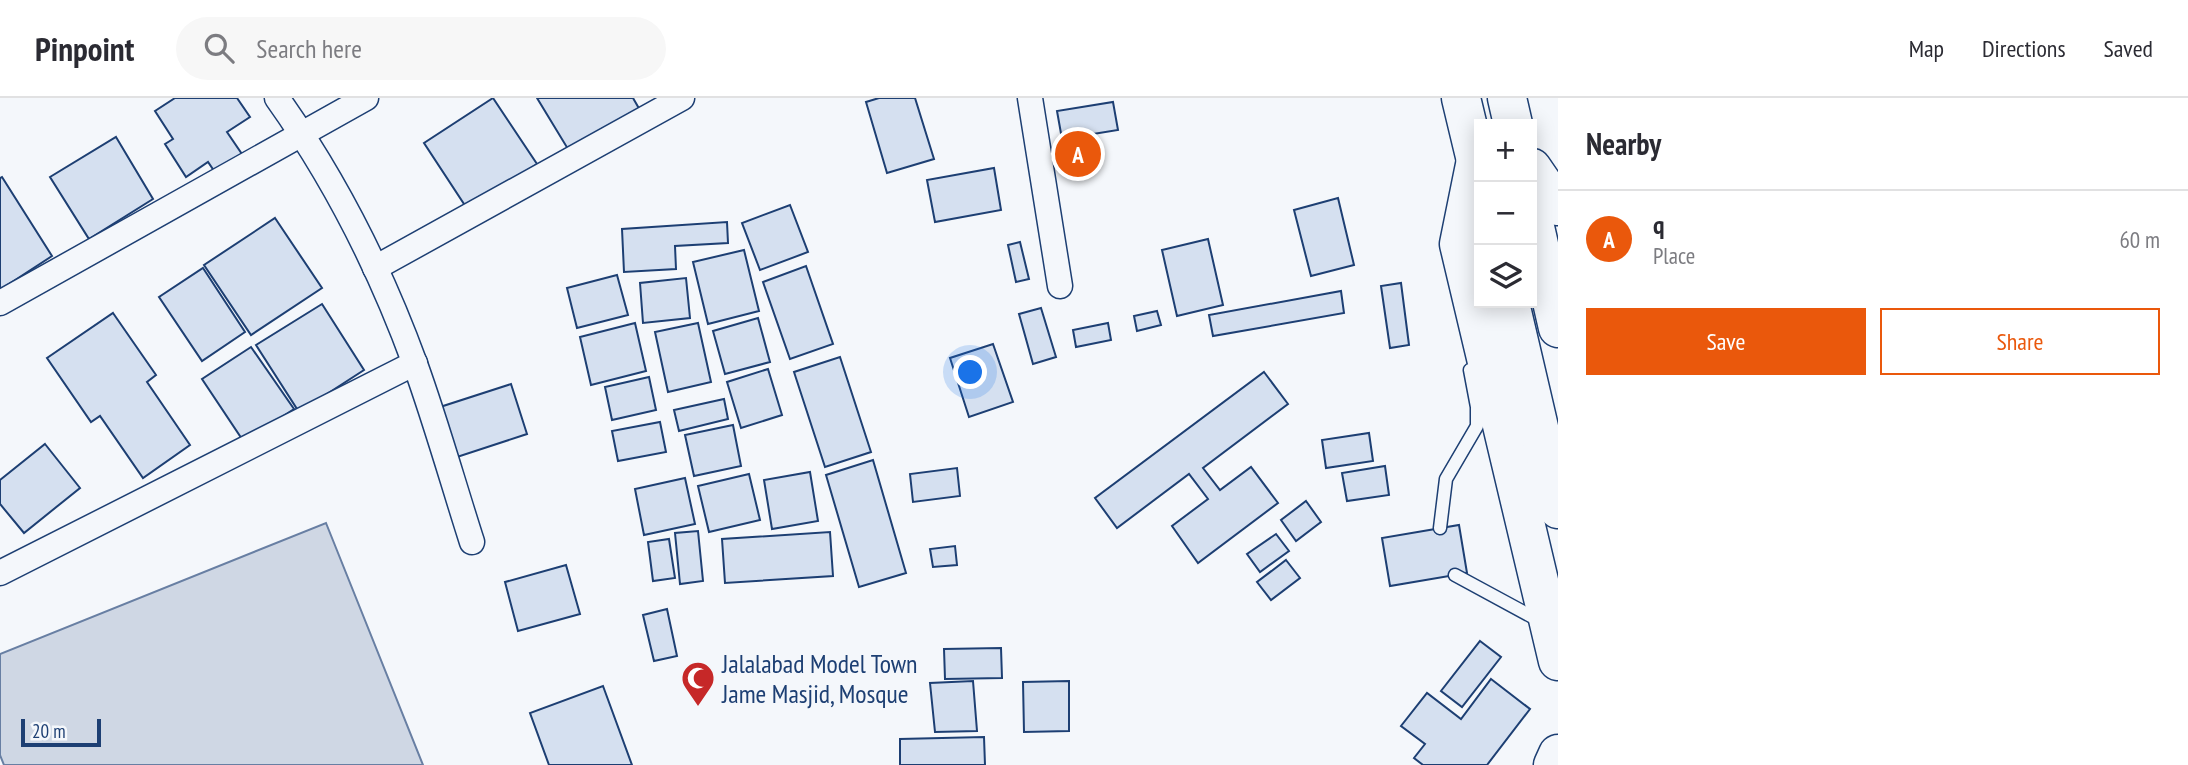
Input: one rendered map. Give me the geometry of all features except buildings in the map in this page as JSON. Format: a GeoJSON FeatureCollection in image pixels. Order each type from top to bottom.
{"type":"FeatureCollection","features":[{"type":"Feature","properties":{"kind":"highway"},"geometry":{"type":"LineString","coordinates":[[1461,98],[1474,150]]}},
{"type":"Feature","properties":{"kind":"highway"},"geometry":{"type":"LineString","coordinates":[[1507,98],[1512,119]]}},
{"type":"Feature","properties":{"kind":"highway"},"geometry":{"type":"LineString","coordinates":[[1537,174],[1558,206]]}},
{"type":"Feature","properties":{"kind":"highway"},"geometry":{"type":"LineString","coordinates":[[1474,182],[1458,244],[1555,644]]}},
{"type":"Feature","properties":{"kind":"highway"},"geometry":{"type":"LineString","coordinates":[[1537,236],[1558,328]]}},
{"type":"Feature","properties":{"kind":"highway"},"geometry":{"type":"LineString","coordinates":[[1511,308],[1558,509]]}},
{"type":"Feature","properties":{"kind":"highway"},"geometry":{"type":"LineString","coordinates":[[1553,765],[1558,754]]}},
{"type":"Feature","properties":{"kind":"street"},"geometry":{"type":"LineString","coordinates":[[277,98],[301,132],[375,268],[415,363],[472,542]]}},
{"type":"Feature","properties":{"kind":"street"},"geometry":{"type":"LineString","coordinates":[[0,303],[301,132],[366,98]]}},
{"type":"Feature","properties":{"kind":"street"},"geometry":{"type":"LineString","coordinates":[[375,268],[682,98]]}},
{"type":"Feature","properties":{"kind":"street"},"geometry":{"type":"LineString","coordinates":[[1031,98],[1060,286]]}},
{"type":"Feature","properties":{"kind":"street"},"geometry":{"type":"LineString","coordinates":[[0,573],[415,363]]}},
{"type":"Feature","properties":{"kind":"lane"},"geometry":{"type":"LineString","coordinates":[[1447,256],[1446,238],[1474,175]]}},
{"type":"Feature","properties":{"kind":"lane"},"geometry":{"type":"LineString","coordinates":[[1440,528],[1446,479],[1476,426],[1477,407],[1466,352]]}},
{"type":"Feature","properties":{"kind":"lane"},"geometry":{"type":"LineString","coordinates":[[1455,575],[1555,644]]}},
{"type":"Feature","properties":{"kind":"shaded area"},"geometry":{"type":"Polygon","coordinates":[[[326,523],[423,765],[4,765],[0,755],[0,654],[326,523]]]}},
{"type":"Feature","properties":{"kind":"place","name":"q"},"geometry":{"type":"Point","coordinates":[1078,154]}},
{"type":"Feature","properties":{"kind":"place","name":"Jalalabad Model Town Jame Masjid, Mosque"},"geometry":{"type":"Point","coordinates":[698,708]}}]}
